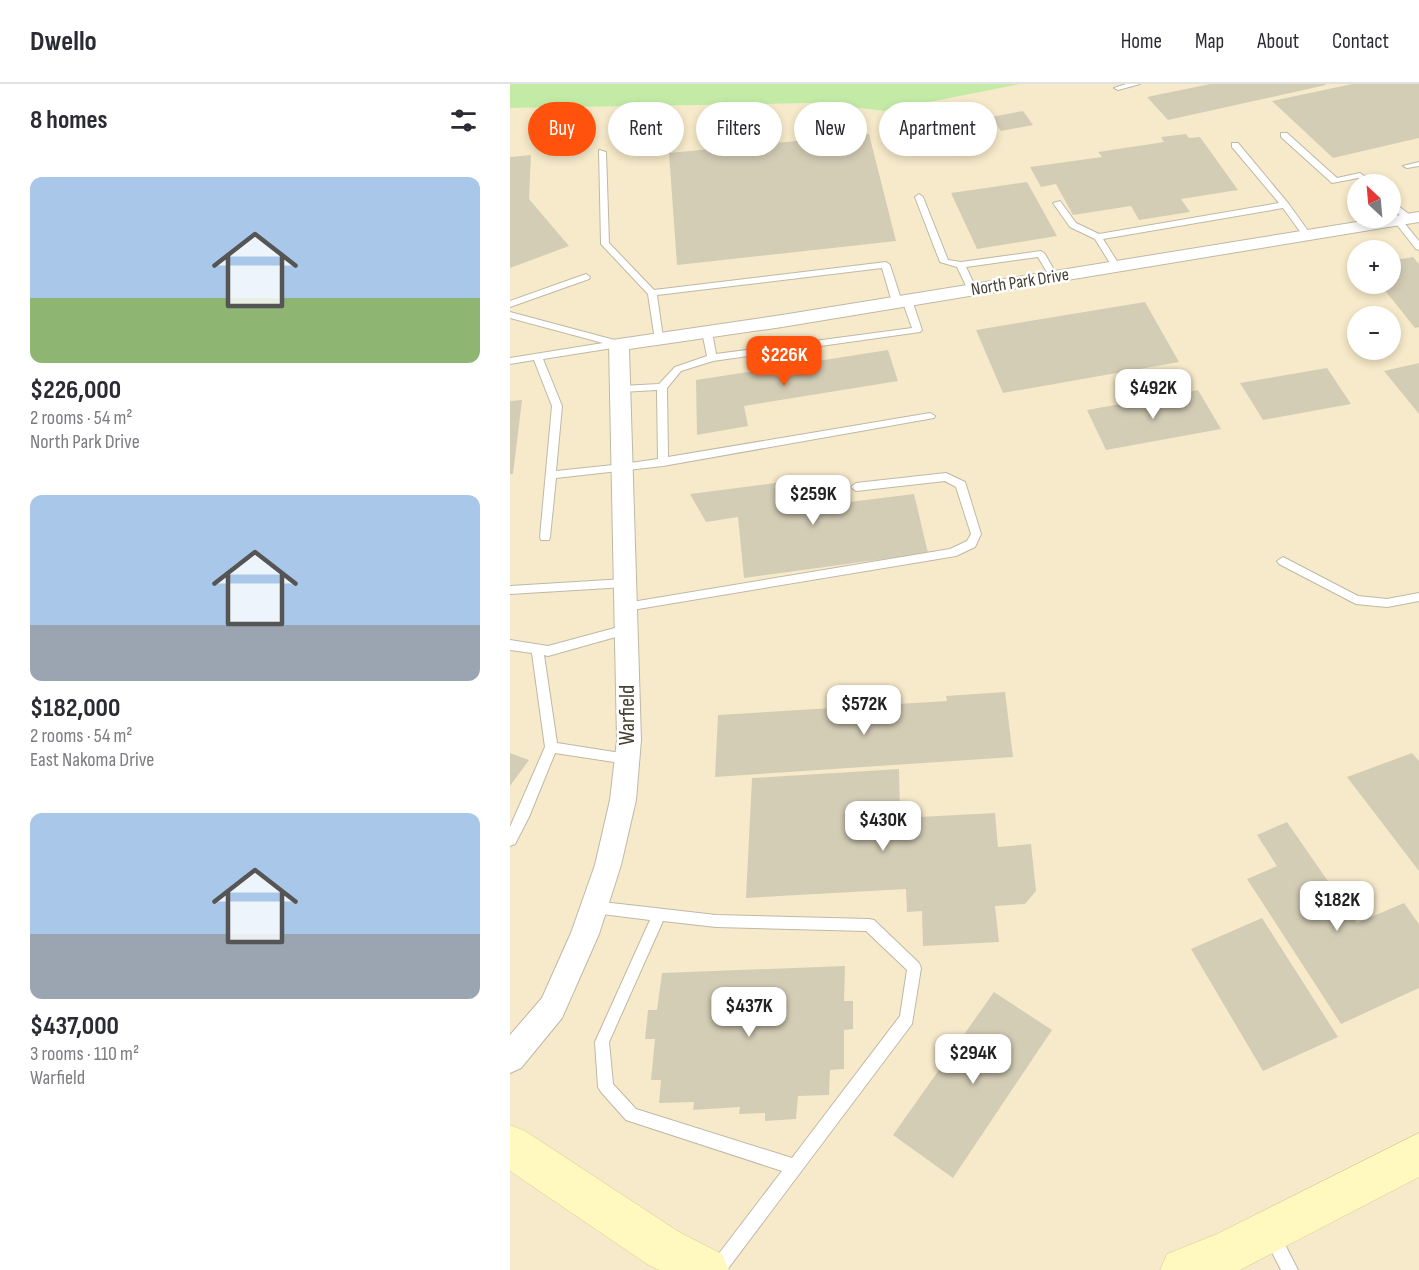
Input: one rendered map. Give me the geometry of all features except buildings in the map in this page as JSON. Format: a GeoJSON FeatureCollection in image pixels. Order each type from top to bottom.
{"type":"FeatureCollection","features":[{"type":"Feature","properties":{"kind":"street","name":"North Park Drive"},"geometry":{"type":"LineString","coordinates":[[620,344],[1409,219]]}},
{"type":"Feature","properties":{"kind":"street","name":"Warfield"},"geometry":{"type":"LineString","coordinates":[[510,1058],[552,1008],[585,934],[608,865],[623,800],[629,740],[620,344]]}},
{"type":"Feature","properties":{"kind":"street"},"geometry":{"type":"LineString","coordinates":[[510,1146],[663,1248],[706,1270]]}},
{"type":"Feature","properties":{"kind":"street"},"geometry":{"type":"LineString","coordinates":[[1183,1270],[1229,1252],[1419,1154]]}},
{"type":"Feature","properties":{"kind":"lane"},"geometry":{"type":"LineString","coordinates":[[1118,88],[1136,84]]}},
{"type":"Feature","properties":{"kind":"lane"},"geometry":{"type":"LineString","coordinates":[[1284,135],[1335,181],[1347,178]]}},
{"type":"Feature","properties":{"kind":"lane"},"geometry":{"type":"LineString","coordinates":[[1235,145],[1307,235]]}},
{"type":"Feature","properties":{"kind":"lane"},"geometry":{"type":"LineString","coordinates":[[602,152],[605,244],[652,292],[658,338]]}},
{"type":"Feature","properties":{"kind":"lane"},"geometry":{"type":"LineString","coordinates":[[1407,166],[1419,164]]}},
{"type":"Feature","properties":{"kind":"lane"},"geometry":{"type":"LineString","coordinates":[[919,197],[944,262],[961,266],[1041,254],[1053,277]]}},
{"type":"Feature","properties":{"kind":"lane"},"geometry":{"type":"LineString","coordinates":[[1057,203],[1068,222],[1077,230],[1098,237],[1285,206]]}},
{"type":"Feature","properties":{"kind":"lane"},"geometry":{"type":"LineString","coordinates":[[1409,219],[1419,247]]}},
{"type":"Feature","properties":{"kind":"lane"},"geometry":{"type":"LineString","coordinates":[[1098,237],[1116,266]]}},
{"type":"Feature","properties":{"kind":"lane"},"geometry":{"type":"LineString","coordinates":[[652,292],[886,265],[917,330],[712,358],[678,369],[662,387],[663,462]]}},
{"type":"Feature","properties":{"kind":"lane"},"geometry":{"type":"LineString","coordinates":[[961,266],[972,290]]}},
{"type":"Feature","properties":{"kind":"lane"},"geometry":{"type":"LineString","coordinates":[[510,304],[586,277]]}},
{"type":"Feature","properties":{"kind":"lane"},"geometry":{"type":"LineString","coordinates":[[510,315],[620,344]]}},
{"type":"Feature","properties":{"kind":"lane"},"geometry":{"type":"LineString","coordinates":[[707,332],[712,358]]}},
{"type":"Feature","properties":{"kind":"lane"},"geometry":{"type":"LineString","coordinates":[[510,361],[620,344]]}},
{"type":"Feature","properties":{"kind":"lane"},"geometry":{"type":"LineString","coordinates":[[537,357],[557,406],[544,537]]}},
{"type":"Feature","properties":{"kind":"lane"},"geometry":{"type":"LineString","coordinates":[[621,389],[662,387]]}},
{"type":"Feature","properties":{"kind":"lane"},"geometry":{"type":"LineString","coordinates":[[550,475],[663,462],[930,416]]}},
{"type":"Feature","properties":{"kind":"lane"},"geometry":{"type":"LineString","coordinates":[[510,590],[626,606],[952,553],[971,544],[976,534],[961,485],[946,477],[856,487]]}},
{"type":"Feature","properties":{"kind":"lane"},"geometry":{"type":"LineString","coordinates":[[1283,561],[1356,600],[1387,603],[1419,597]]}},
{"type":"Feature","properties":{"kind":"lane"},"geometry":{"type":"LineString","coordinates":[[510,645],[548,651],[626,606]]}},
{"type":"Feature","properties":{"kind":"lane"},"geometry":{"type":"LineString","coordinates":[[510,840],[551,747],[537,649]]}},
{"type":"Feature","properties":{"kind":"lane"},"geometry":{"type":"LineString","coordinates":[[551,747],[627,759]]}},
{"type":"Feature","properties":{"kind":"lane"},"geometry":{"type":"LineString","coordinates":[[594,907],[716,921],[869,925],[914,968],[907,1018],[717,1270]]}},
{"type":"Feature","properties":{"kind":"lane"},"geometry":{"type":"LineString","coordinates":[[659,915],[602,1042],[606,1087],[631,1115],[795,1167]]}},
{"type":"Feature","properties":{"kind":"lane"},"geometry":{"type":"LineString","coordinates":[[1269,1231],[1290,1270]]}},
{"type":"Feature","properties":{"kind":"shaded area"},"geometry":{"type":"Polygon","coordinates":[[[1020,84],[1419,84],[1419,1270],[510,1270],[510,108],[528,108],[528,156],[596,156],[596,107],[608,106],[608,156],[684,156],[684,105],[696,105],[696,156],[782,156],[782,104],[794,103],[794,156],[867,156],[867,109],[879,110],[879,156],[997,156],[997,102],[929,102],[1020,84]]]}},
{"type":"Feature","properties":{"kind":"green space"},"geometry":{"type":"Polygon","coordinates":[[[510,84],[1020,84],[929,102],[879,102],[879,110],[867,109],[867,102],[696,102],[696,105],[684,105],[684,102],[608,102],[608,106],[596,107],[596,102],[528,102],[528,108],[510,108],[510,84]]]}}]}
